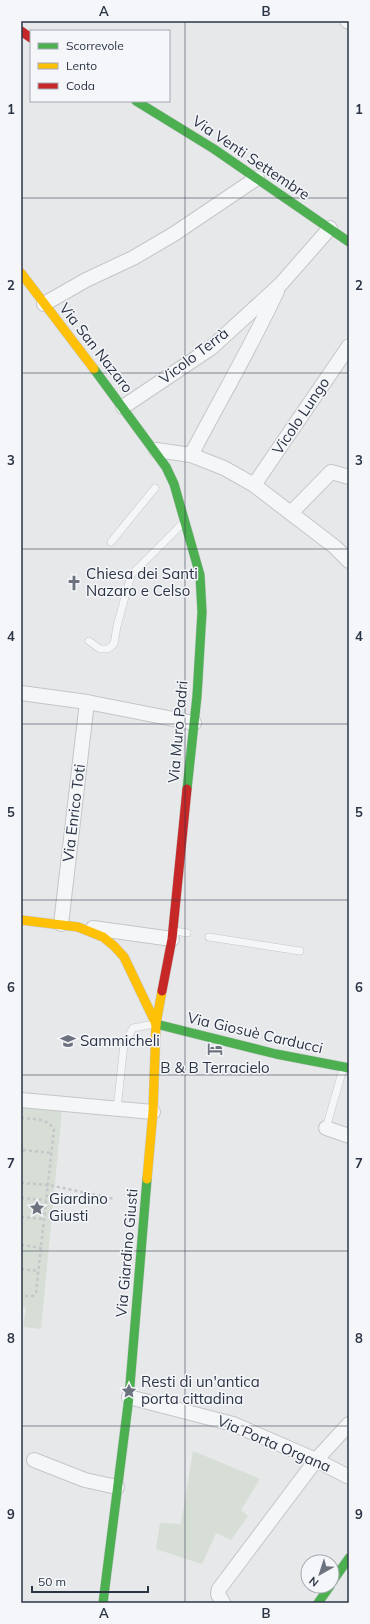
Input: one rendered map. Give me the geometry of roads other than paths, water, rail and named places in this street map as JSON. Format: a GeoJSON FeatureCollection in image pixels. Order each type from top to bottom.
{"type":"FeatureCollection","features":[{"type":"Feature","properties":{"kind":"main road"},"geometry":{"type":"LineString","coordinates":[[21,32],[30,37]]}},
{"type":"Feature","properties":{"kind":"main road","name":"Via Venti Settembre"},"geometry":{"type":"LineString","coordinates":[[138,102],[214,149],[349,242]]}},
{"type":"Feature","properties":{"kind":"main road","name":"Via San Nazaro"},"geometry":{"type":"LineString","coordinates":[[21,273],[152,445]]}},
{"type":"Feature","properties":{"kind":"main road","name":"Via Muro Padri"},"geometry":{"type":"LineString","coordinates":[[152,445],[166,474],[174,484],[200,575],[202,612],[194,723],[172,935],[156,1024]]}},
{"type":"Feature","properties":{"kind":"main road"},"geometry":{"type":"LineString","coordinates":[[21,920],[79,926],[103,936],[118,948],[130,969],[156,1024],[153,1112]]}},
{"type":"Feature","properties":{"kind":"main road","name":"Via Giosuè Carducci"},"geometry":{"type":"LineString","coordinates":[[156,1024],[237,1045],[304,1060],[346,1067]]}},
{"type":"Feature","properties":{"kind":"main road","name":"Via Giardino Giusti"},"geometry":{"type":"LineString","coordinates":[[103,1603],[129,1397],[153,1112]]}},
{"type":"Feature","properties":{"kind":"main road"},"geometry":{"type":"LineString","coordinates":[[340,1571],[349,1558]]}},
{"type":"Feature","properties":{"kind":"main road"},"geometry":{"type":"LineString","coordinates":[[318,1603],[324,1594]]}},
{"type":"Feature","properties":{"kind":"street"},"geometry":{"type":"LineString","coordinates":[[44,304],[86,280],[132,258],[174,234],[257,178]]}},
{"type":"Feature","properties":{"kind":"street","name":"Vicolo Terrà"},"geometry":{"type":"LineString","coordinates":[[123,407],[211,348],[280,285],[330,228]]}},
{"type":"Feature","properties":{"kind":"street","name":"Vicolo Terrà"},"geometry":{"type":"LineString","coordinates":[[192,455],[216,407],[258,333],[280,285]]}},
{"type":"Feature","properties":{"kind":"street","name":"Vicolo Lungo"},"geometry":{"type":"LineString","coordinates":[[254,485],[349,346]]}},
{"type":"Feature","properties":{"kind":"street"},"geometry":{"type":"LineString","coordinates":[[152,445],[192,455],[224,468],[254,485],[335,547],[349,561]]}},
{"type":"Feature","properties":{"kind":"street"},"geometry":{"type":"LineString","coordinates":[[291,513],[331,472],[349,477]]}},
{"type":"Feature","properties":{"kind":"street"},"geometry":{"type":"LineString","coordinates":[[21,693],[87,702],[194,723]]}},
{"type":"Feature","properties":{"kind":"street","name":"Via Enrico Toti"},"geometry":{"type":"LineString","coordinates":[[61,924],[87,702]]}},
{"type":"Feature","properties":{"kind":"street"},"geometry":{"type":"LineString","coordinates":[[79,926],[172,935]]}},
{"type":"Feature","properties":{"kind":"street"},"geometry":{"type":"LineString","coordinates":[[21,1100],[153,1112]]}},
{"type":"Feature","properties":{"kind":"street"},"geometry":{"type":"LineString","coordinates":[[326,1128],[349,1136]]}},
{"type":"Feature","properties":{"kind":"street","name":"Via Porta Organa"},"geometry":{"type":"LineString","coordinates":[[129,1397],[233,1424],[316,1460],[349,1477]]}},
{"type":"Feature","properties":{"kind":"street"},"geometry":{"type":"LineString","coordinates":[[223,1603],[218,1594],[219,1589],[316,1460],[349,1424]]}},
{"type":"Feature","properties":{"kind":"street"},"geometry":{"type":"LineString","coordinates":[[34,1460],[86,1480],[118,1487]]}},
{"type":"Feature","properties":{"kind":"lane"},"geometry":{"type":"LineString","coordinates":[[111,542],[155,488]]}},
{"type":"Feature","properties":{"kind":"lane"},"geometry":{"type":"LineString","coordinates":[[89,641],[100,649],[108,649],[114,644],[117,626],[131,575],[185,521]]}},
{"type":"Feature","properties":{"kind":"lane"},"geometry":{"type":"LineString","coordinates":[[172,935],[187,933]]}},
{"type":"Feature","properties":{"kind":"lane"},"geometry":{"type":"LineString","coordinates":[[209,937],[300,952]]}},
{"type":"Feature","properties":{"kind":"lane"},"geometry":{"type":"LineString","coordinates":[[117,1109],[124,1044],[133,1028],[156,1024]]}},
{"type":"Feature","properties":{"kind":"lane"},"geometry":{"type":"LineString","coordinates":[[326,1128],[346,1067]]}},
{"type":"Feature","properties":{"kind":"place","name":"Chiesa dei Santi Nazaro e Celso"},"geometry":{"type":"Point","coordinates":[74,583]}},
{"type":"Feature","properties":{"kind":"place","name":"Sammicheli"},"geometry":{"type":"Point","coordinates":[68,1041]}},
{"type":"Feature","properties":{"kind":"place","name":"B & B Terracielo"},"geometry":{"type":"Point","coordinates":[215,1049]}},
{"type":"Feature","properties":{"kind":"place","name":"Giardino Giusti"},"geometry":{"type":"Point","coordinates":[37,1208]}},
{"type":"Feature","properties":{"kind":"place","name":"Resti di un'antica porta cittadina"},"geometry":{"type":"Point","coordinates":[129,1391]}}]}
